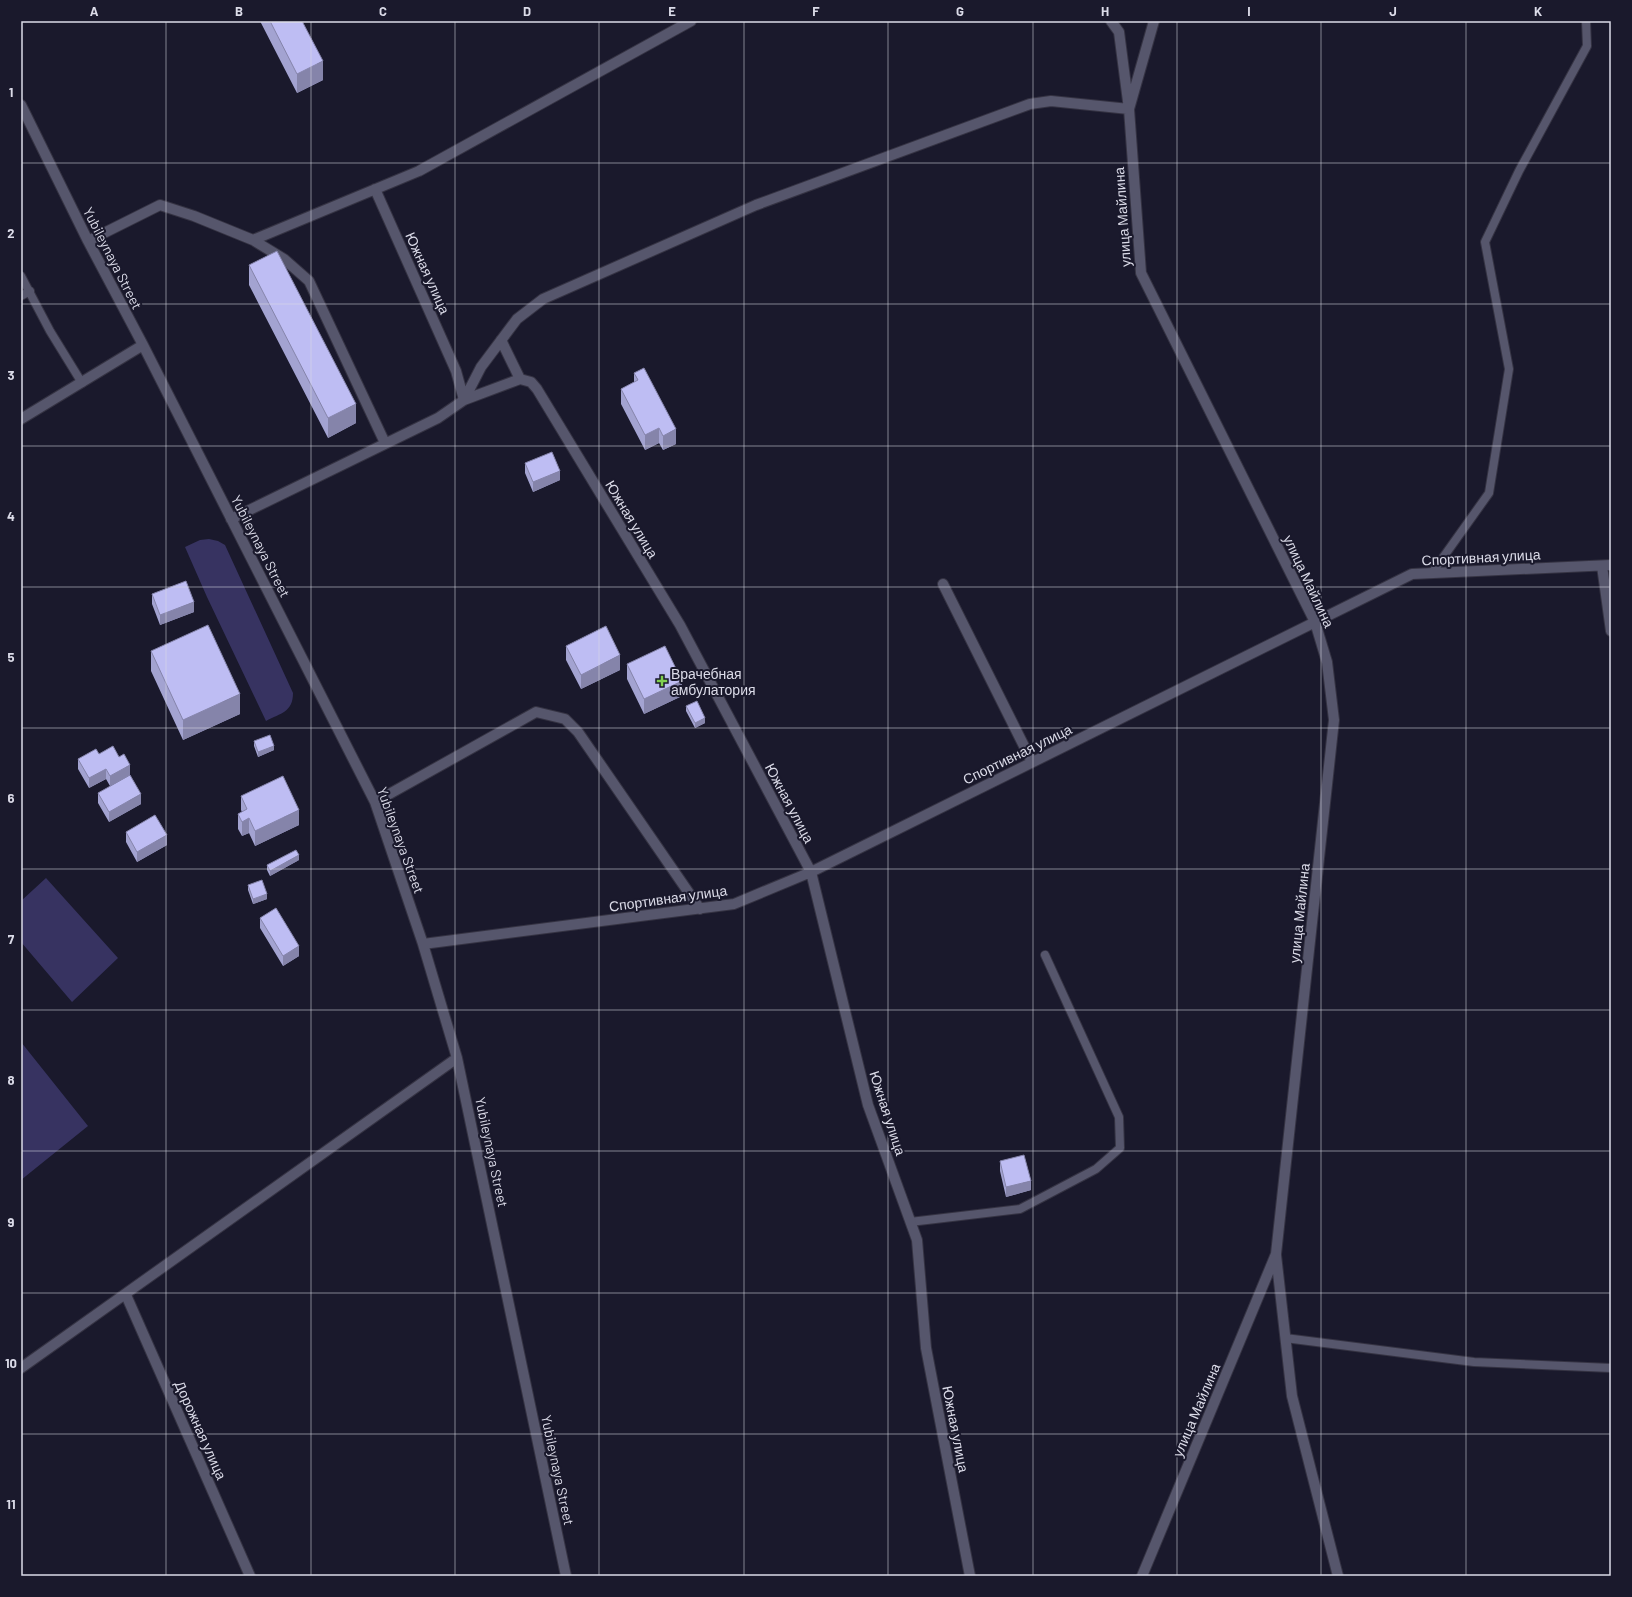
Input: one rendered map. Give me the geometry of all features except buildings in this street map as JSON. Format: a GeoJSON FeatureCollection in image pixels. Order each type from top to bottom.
{"type":"FeatureCollection","features":[{"type":"Feature","properties":{"kind":"street"},"geometry":{"type":"LineString","coordinates":[[253,240],[420,171],[691,21]]}},
{"type":"Feature","properties":{"kind":"street","name":"улица Майлина"},"geometry":{"type":"LineString","coordinates":[[1111,21],[1118,32],[1129,109],[1140,273],[1315,622],[1327,662],[1334,720],[1276,1254],[1292,1396],[1338,1576]]}},
{"type":"Feature","properties":{"kind":"street"},"geometry":{"type":"LineString","coordinates":[[464,400],[481,367],[517,319],[543,299],[756,205],[1030,104],[1051,101],[1129,109],[1154,21]]}},
{"type":"Feature","properties":{"kind":"street","name":"Yubileynaya Street"},"geometry":{"type":"LineString","coordinates":[[21,105],[88,241],[143,345],[375,802],[423,944],[457,1058],[566,1576]]}},
{"type":"Feature","properties":{"kind":"street","name":"Южная улица"},"geometry":{"type":"LineString","coordinates":[[375,189],[456,371],[464,400]]}},
{"type":"Feature","properties":{"kind":"street"},"geometry":{"type":"LineString","coordinates":[[88,241],[160,205],[194,216],[253,240],[284,259],[309,281],[385,443]]}},
{"type":"Feature","properties":{"kind":"street"},"geometry":{"type":"LineString","coordinates":[[231,519],[438,418],[464,400],[520,380],[501,340]]}},
{"type":"Feature","properties":{"kind":"street"},"geometry":{"type":"LineString","coordinates":[[21,419],[143,345]]}},
{"type":"Feature","properties":{"kind":"street","name":"Южная улица"},"geometry":{"type":"LineString","coordinates":[[520,380],[531,382],[537,389],[680,625],[811,872],[868,1105],[917,1240],[926,1348],[970,1576]]}},
{"type":"Feature","properties":{"kind":"street"},"geometry":{"type":"LineString","coordinates":[[1606,565],[1611,631]]}},
{"type":"Feature","properties":{"kind":"street","name":"Спортивная улица"},"geometry":{"type":"LineString","coordinates":[[423,944],[734,904],[811,872],[1412,574],[1606,565]]}},
{"type":"Feature","properties":{"kind":"street"},"geometry":{"type":"LineString","coordinates":[[943,584],[1032,762]]}},
{"type":"Feature","properties":{"kind":"street"},"geometry":{"type":"LineString","coordinates":[[375,802],[536,712],[565,719],[578,732],[700,909]]}},
{"type":"Feature","properties":{"kind":"street"},"geometry":{"type":"LineString","coordinates":[[21,1368],[126,1295],[457,1058]]}},
{"type":"Feature","properties":{"kind":"street","name":"улица Майлина"},"geometry":{"type":"LineString","coordinates":[[1142,1576],[1276,1254]]}},
{"type":"Feature","properties":{"kind":"street","name":"Дорожная улица"},"geometry":{"type":"LineString","coordinates":[[126,1295],[250,1576]]}},
{"type":"Feature","properties":{"kind":"lane"},"geometry":{"type":"LineString","coordinates":[[1432,573],[1489,493],[1509,369],[1485,242],[1519,171],[1587,46],[1586,21]]}},
{"type":"Feature","properties":{"kind":"lane"},"geometry":{"type":"LineString","coordinates":[[21,276],[50,331],[82,382]]}},
{"type":"Feature","properties":{"kind":"lane"},"geometry":{"type":"LineString","coordinates":[[21,296],[30,291]]}},
{"type":"Feature","properties":{"kind":"lane"},"geometry":{"type":"LineString","coordinates":[[910,1222],[1020,1209],[1096,1169],[1120,1148],[1119,1117],[1045,955]]}},
{"type":"Feature","properties":{"kind":"lane"},"geometry":{"type":"LineString","coordinates":[[1285,1338],[1474,1362],[1611,1368]]}},
{"type":"Feature","properties":{"kind":"shaded area"},"geometry":{"type":"Polygon","coordinates":[[[209,539],[218,541],[225,545],[293,693],[291,704],[288,708],[281,714],[266,721],[185,547],[200,540],[209,539]]]}},
{"type":"Feature","properties":{"kind":"shaded area"},"geometry":{"type":"Polygon","coordinates":[[[46,878],[118,958],[72,1002],[21,942],[21,901],[46,878]]]}},
{"type":"Feature","properties":{"kind":"shaded area"},"geometry":{"type":"Polygon","coordinates":[[[21,1042],[88,1126],[21,1180],[21,1042]]]}},
{"type":"Feature","properties":{"kind":"place","name":"Врачебная амбулатория"},"geometry":{"type":"Point","coordinates":[662,681]}}]}
